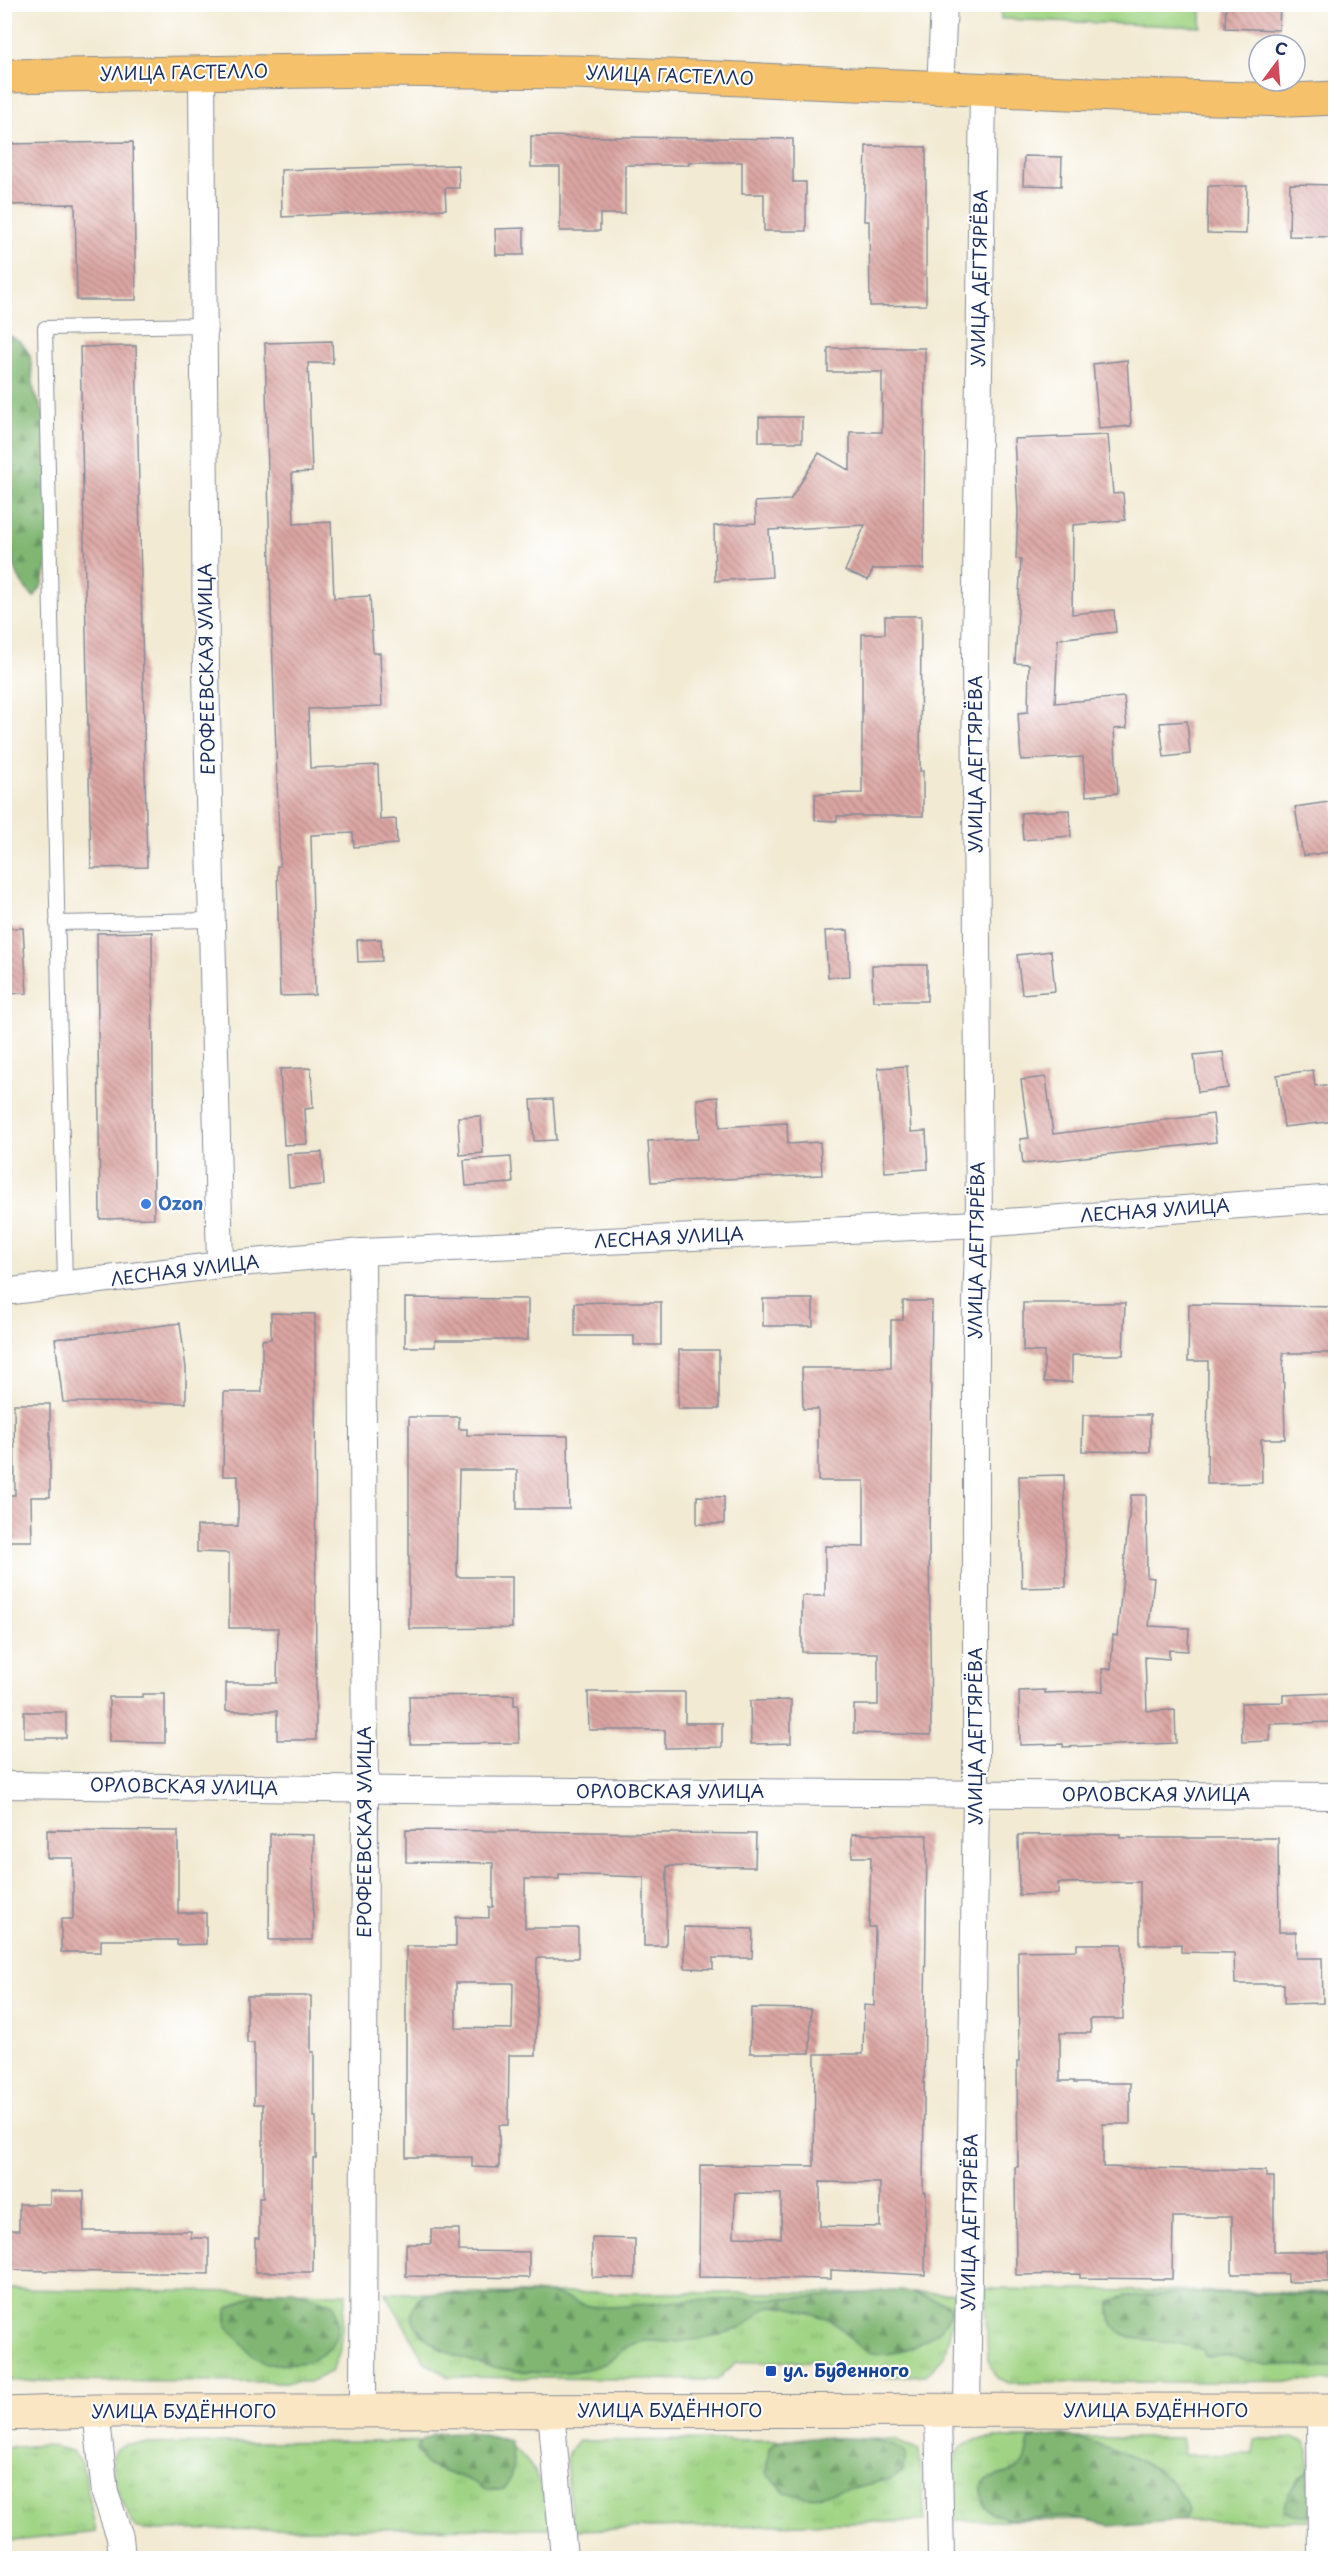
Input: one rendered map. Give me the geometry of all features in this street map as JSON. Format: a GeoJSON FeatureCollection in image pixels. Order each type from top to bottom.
{"type":"FeatureCollection","features":[{"type":"Feature","properties":{"kind":"main road","name":"УЛИЦА ГАСТЕЛЛО"},"geometry":{"type":"LineString","coordinates":[[4,76],[380,70],[575,72],[983,90],[1291,100],[1335,98]]}},
{"type":"Feature","properties":{"kind":"main road","name":"УЛИЦА БУДЁННОГО"},"geometry":{"type":"LineString","coordinates":[[4,2414],[96,2411],[1328,2411]]}},
{"type":"Feature","properties":{"kind":"street"},"geometry":{"type":"LineString","coordinates":[[940,88],[944,4]]}},
{"type":"Feature","properties":{"kind":"street","name":"ЕРОФЕЕВСКАЯ УЛИЦА"},"geometry":{"type":"LineString","coordinates":[[202,72],[206,671],[220,1265]]}},
{"type":"Feature","properties":{"kind":"street","name":"УЛИЦА ДЕГТЯРЁВА"},"geometry":{"type":"LineString","coordinates":[[941,2559],[953,2411],[976,1794],[976,1304],[979,1224],[975,658],[983,90]]}},
{"type":"Feature","properties":{"kind":"street","name":"ЛЕСНАЯ УЛИЦА"},"geometry":{"type":"LineString","coordinates":[[6,1285],[65,1285],[220,1265],[362,1252],[979,1224],[1335,1198]]}},
{"type":"Feature","properties":{"kind":"street","name":"ЕРОФЕЕВСКАЯ УЛИЦА"},"geometry":{"type":"LineString","coordinates":[[362,1252],[366,1790],[363,2411]]}},
{"type":"Feature","properties":{"kind":"street","name":"ОРЛОВСКАЯ УЛИЦА"},"geometry":{"type":"LineString","coordinates":[[4,1785],[366,1790],[1335,1796]]}},
{"type":"Feature","properties":{"kind":"street"},"geometry":{"type":"LineString","coordinates":[[96,2411],[105,2493],[120,2537],[122,2559]]}},
{"type":"Feature","properties":{"kind":"street"},"geometry":{"type":"LineString","coordinates":[[551,2411],[564,2559]]}},
{"type":"Feature","properties":{"kind":"street"},"geometry":{"type":"LineString","coordinates":[[1321,2559],[1328,2411]]}},
{"type":"Feature","properties":{"kind":"lane"},"geometry":{"type":"LineString","coordinates":[[65,1285],[45,328],[204,325]]}},
{"type":"Feature","properties":{"kind":"lane"},"geometry":{"type":"LineString","coordinates":[[57,923],[212,920]]}},
{"type":"Feature","properties":{"kind":"green space"},"geometry":{"type":"Polygon","coordinates":[[[1001,5],[1201,5],[1201,27],[1001,19],[1001,5]]]}},
{"type":"Feature","properties":{"kind":"green space"},"geometry":{"type":"Polygon","coordinates":[[[4,332],[21,342],[30,355],[34,391],[49,425],[55,533],[43,584],[34,597],[20,580],[5,528],[4,332]]]}},
{"type":"Feature","properties":{"kind":"green space"},"geometry":{"type":"Polygon","coordinates":[[[5,2289],[346,2293],[339,2354],[331,2372],[309,2382],[5,2381],[5,2289]]]}},
{"type":"Feature","properties":{"kind":"green space"},"geometry":{"type":"Polygon","coordinates":[[[985,2289],[1335,2293],[1335,2381],[1008,2383],[997,2378],[988,2360],[985,2289]]]}},
{"type":"Feature","properties":{"kind":"green space"},"geometry":{"type":"Polygon","coordinates":[[[901,2290],[947,2303],[952,2309],[944,2324],[932,2336],[915,2346],[892,2353],[868,2352],[825,2318],[791,2308],[774,2306],[763,2310],[742,2328],[692,2340],[639,2342],[628,2346],[601,2365],[557,2373],[502,2369],[450,2353],[430,2341],[416,2326],[412,2314],[419,2299],[436,2292],[470,2296],[545,2293],[590,2306],[608,2307],[683,2301],[814,2297],[901,2290]]]}},
{"type":"Feature","properties":{"kind":"green space"},"geometry":{"type":"Polygon","coordinates":[[[278,2291],[294,2291],[334,2304],[338,2322],[337,2331],[326,2352],[309,2361],[299,2363],[266,2364],[251,2354],[227,2325],[227,2309],[251,2296],[278,2291]]]}},
{"type":"Feature","properties":{"kind":"green space"},"geometry":{"type":"Polygon","coordinates":[[[386,2293],[954,2293],[952,2324],[944,2356],[926,2375],[848,2379],[818,2361],[736,2362],[717,2380],[449,2377],[425,2362],[386,2293]]]}},
{"type":"Feature","properties":{"kind":"green space"},"geometry":{"type":"Polygon","coordinates":[[[1208,2293],[1335,2295],[1335,2367],[1267,2365],[1231,2356],[1205,2356],[1203,2351],[1179,2343],[1128,2336],[1114,2325],[1110,2315],[1110,2301],[1126,2296],[1208,2293]]]}},
{"type":"Feature","properties":{"kind":"green space"},"geometry":{"type":"Polygon","coordinates":[[[468,2432],[510,2441],[513,2466],[504,2489],[482,2488],[469,2480],[425,2465],[417,2449],[425,2438],[438,2433],[468,2432]]]}},
{"type":"Feature","properties":{"kind":"green space"},"geometry":{"type":"Polygon","coordinates":[[[1063,2435],[1118,2452],[1156,2470],[1171,2482],[1182,2496],[1188,2513],[1184,2520],[1110,2526],[1067,2517],[1009,2519],[992,2513],[985,2507],[981,2491],[983,2482],[1020,2467],[1030,2439],[1063,2435]]]}},
{"type":"Feature","properties":{"kind":"green space"},"geometry":{"type":"Polygon","coordinates":[[[811,2437],[876,2440],[888,2443],[906,2454],[904,2470],[891,2479],[809,2498],[785,2492],[766,2473],[769,2448],[776,2442],[811,2437]]]}},
{"type":"Feature","properties":{"kind":"green space"},"geometry":{"type":"Polygon","coordinates":[[[995,2438],[1181,2438],[1184,2455],[1254,2454],[1254,2439],[1304,2441],[1309,2450],[1309,2521],[951,2520],[951,2478],[960,2449],[973,2441],[995,2438]]]}},
{"type":"Feature","properties":{"kind":"green space"},"geometry":{"type":"Polygon","coordinates":[[[894,2439],[919,2450],[925,2521],[573,2530],[566,2461],[568,2453],[578,2441],[894,2439]]]}},
{"type":"Feature","properties":{"kind":"green space"},"geometry":{"type":"Polygon","coordinates":[[[500,2441],[522,2456],[537,2477],[542,2489],[550,2528],[144,2530],[135,2528],[112,2470],[117,2450],[126,2444],[500,2441]]]}},
{"type":"Feature","properties":{"kind":"green space"},"geometry":{"type":"Polygon","coordinates":[[[46,2445],[72,2451],[82,2463],[96,2532],[5,2542],[5,2448],[46,2445]]]}},
{"type":"Feature","properties":{"kind":"green space"},"geometry":{"type":"Polygon","coordinates":[[[1322,2462],[1335,2465],[1335,2517],[1299,2516],[1284,2510],[1297,2481],[1322,2462]]]}},
{"type":"Feature","properties":{"kind":"building"},"geometry":{"type":"Polygon","coordinates":[[[1226,4],[1280,4],[1279,30],[1225,28],[1226,4]]]}},
{"type":"Feature","properties":{"kind":"building"},"geometry":{"type":"Polygon","coordinates":[[[531,136],[793,139],[793,182],[806,182],[806,231],[764,231],[764,194],[742,194],[742,162],[689,162],[689,165],[625,165],[625,214],[600,214],[600,231],[560,231],[560,167],[531,167],[531,136]]]}},
{"type":"Feature","properties":{"kind":"building"},"geometry":{"type":"Polygon","coordinates":[[[133,142],[136,300],[77,300],[75,204],[4,205],[4,144],[133,142]]]}},
{"type":"Feature","properties":{"kind":"building"},"geometry":{"type":"Polygon","coordinates":[[[866,146],[926,147],[926,305],[870,306],[869,221],[864,221],[866,146]]]}},
{"type":"Feature","properties":{"kind":"building"},"geometry":{"type":"Polygon","coordinates":[[[1024,156],[1062,157],[1061,186],[1023,185],[1024,156]]]}},
{"type":"Feature","properties":{"kind":"building"},"geometry":{"type":"Polygon","coordinates":[[[458,165],[459,188],[445,188],[446,209],[282,217],[281,170],[458,165]]]}},
{"type":"Feature","properties":{"kind":"building"},"geometry":{"type":"Polygon","coordinates":[[[1290,184],[1335,185],[1335,237],[1289,236],[1290,184]]]}},
{"type":"Feature","properties":{"kind":"building"},"geometry":{"type":"Polygon","coordinates":[[[1208,186],[1247,186],[1246,234],[1207,233],[1208,186]]]}},
{"type":"Feature","properties":{"kind":"building"},"geometry":{"type":"Polygon","coordinates":[[[524,228],[524,255],[496,255],[495,229],[524,228]]]}},
{"type":"Feature","properties":{"kind":"building"},"geometry":{"type":"Polygon","coordinates":[[[332,341],[333,363],[308,363],[312,472],[292,473],[294,524],[331,522],[334,598],[370,596],[373,653],[380,653],[382,706],[308,709],[310,768],[378,765],[380,820],[396,819],[397,844],[354,847],[353,833],[311,835],[315,995],[280,996],[277,866],[280,866],[265,343],[332,341]]]}},
{"type":"Feature","properties":{"kind":"building"},"geometry":{"type":"Polygon","coordinates":[[[136,346],[147,867],[91,868],[80,347],[136,346]]]}},
{"type":"Feature","properties":{"kind":"building"},"geometry":{"type":"Polygon","coordinates":[[[828,348],[925,348],[924,569],[873,569],[868,580],[845,571],[865,525],[769,530],[772,577],[715,581],[714,526],[756,523],[755,502],[790,500],[819,453],[850,471],[850,432],[882,432],[882,372],[828,372],[828,348]]]}},
{"type":"Feature","properties":{"kind":"building"},"geometry":{"type":"Polygon","coordinates":[[[1127,360],[1131,426],[1099,429],[1093,364],[1127,360]]]}},
{"type":"Feature","properties":{"kind":"building"},"geometry":{"type":"Polygon","coordinates":[[[759,417],[802,417],[802,442],[759,442],[759,417]]]}},
{"type":"Feature","properties":{"kind":"building"},"geometry":{"type":"Polygon","coordinates":[[[1108,435],[1113,494],[1123,493],[1125,520],[1073,525],[1072,614],[1114,610],[1116,632],[1058,639],[1055,703],[1124,697],[1127,728],[1114,729],[1118,793],[1086,796],[1083,757],[1021,760],[1018,713],[1028,712],[1029,664],[1015,663],[1021,559],[1016,559],[1018,512],[1014,439],[1108,435]]]}},
{"type":"Feature","properties":{"kind":"building"},"geometry":{"type":"Polygon","coordinates":[[[885,616],[921,616],[920,771],[923,771],[923,816],[837,816],[837,821],[815,820],[815,794],[862,793],[862,634],[885,634],[885,616]]]}},
{"type":"Feature","properties":{"kind":"building"},"geometry":{"type":"Polygon","coordinates":[[[1187,721],[1190,754],[1164,757],[1160,723],[1187,721]]]}},
{"type":"Feature","properties":{"kind":"building"},"geometry":{"type":"Polygon","coordinates":[[[1335,801],[1335,851],[1303,856],[1295,807],[1335,801]]]}},
{"type":"Feature","properties":{"kind":"building"},"geometry":{"type":"Polygon","coordinates":[[[1069,810],[1071,836],[1023,840],[1021,813],[1069,810]]]}},
{"type":"Feature","properties":{"kind":"building"},"geometry":{"type":"Polygon","coordinates":[[[4,928],[23,928],[27,993],[4,994],[4,928]]]}},
{"type":"Feature","properties":{"kind":"building"},"geometry":{"type":"Polygon","coordinates":[[[848,930],[850,976],[828,977],[825,931],[848,930]]]}},
{"type":"Feature","properties":{"kind":"building"},"geometry":{"type":"Polygon","coordinates":[[[152,932],[154,1218],[100,1219],[97,933],[152,932]]]}},
{"type":"Feature","properties":{"kind":"building"},"geometry":{"type":"Polygon","coordinates":[[[381,939],[382,961],[358,962],[357,940],[381,939]]]}},
{"type":"Feature","properties":{"kind":"building"},"geometry":{"type":"Polygon","coordinates":[[[1051,951],[1055,991],[1022,994],[1017,955],[1051,951]]]}},
{"type":"Feature","properties":{"kind":"building"},"geometry":{"type":"Polygon","coordinates":[[[872,965],[927,965],[927,1001],[873,1001],[872,965]]]}},
{"type":"Feature","properties":{"kind":"building"},"geometry":{"type":"Polygon","coordinates":[[[1223,1052],[1228,1088],[1198,1092],[1194,1055],[1223,1052]]]}},
{"type":"Feature","properties":{"kind":"building"},"geometry":{"type":"Polygon","coordinates":[[[907,1066],[911,1132],[926,1131],[928,1169],[885,1172],[878,1068],[907,1066]]]}},
{"type":"Feature","properties":{"kind":"building"},"geometry":{"type":"Polygon","coordinates":[[[311,1068],[313,1108],[305,1109],[307,1144],[284,1145],[280,1069],[311,1068]]]}},
{"type":"Feature","properties":{"kind":"building"},"geometry":{"type":"Polygon","coordinates":[[[1313,1070],[1315,1086],[1335,1084],[1335,1121],[1284,1127],[1277,1075],[1313,1070]]]}},
{"type":"Feature","properties":{"kind":"building"},"geometry":{"type":"Polygon","coordinates":[[[1046,1077],[1053,1134],[1213,1114],[1216,1142],[1023,1164],[1020,1139],[1029,1138],[1021,1080],[1046,1077]]]}},
{"type":"Feature","properties":{"kind":"building"},"geometry":{"type":"Polygon","coordinates":[[[718,1097],[720,1127],[787,1123],[788,1144],[820,1142],[822,1175],[651,1182],[648,1141],[699,1139],[697,1099],[718,1097]]]}},
{"type":"Feature","properties":{"kind":"building"},"geometry":{"type":"Polygon","coordinates":[[[553,1099],[556,1140],[534,1141],[531,1100],[553,1099]]]}},
{"type":"Feature","properties":{"kind":"building"},"geometry":{"type":"Polygon","coordinates":[[[481,1116],[483,1153],[460,1155],[458,1117],[481,1116]]]}},
{"type":"Feature","properties":{"kind":"building"},"geometry":{"type":"Polygon","coordinates":[[[322,1152],[324,1185],[289,1187],[287,1154],[322,1152]]]}},
{"type":"Feature","properties":{"kind":"building"},"geometry":{"type":"Polygon","coordinates":[[[511,1157],[513,1183],[466,1186],[464,1160],[511,1157]]]}},
{"type":"Feature","properties":{"kind":"building"},"geometry":{"type":"Polygon","coordinates":[[[405,1298],[528,1299],[528,1340],[435,1340],[435,1347],[405,1347],[405,1298]]]}},
{"type":"Feature","properties":{"kind":"building"},"geometry":{"type":"Polygon","coordinates":[[[763,1299],[813,1299],[813,1326],[763,1326],[763,1299]]]}},
{"type":"Feature","properties":{"kind":"building"},"geometry":{"type":"Polygon","coordinates":[[[903,1301],[932,1301],[929,1539],[931,1735],[854,1733],[854,1705],[878,1705],[878,1653],[802,1652],[802,1596],[825,1596],[825,1546],[864,1547],[864,1481],[818,1481],[818,1409],[803,1409],[802,1368],[891,1368],[891,1320],[903,1320],[903,1301]]]}},
{"type":"Feature","properties":{"kind":"building"},"geometry":{"type":"Polygon","coordinates":[[[661,1302],[661,1345],[634,1345],[634,1336],[575,1336],[575,1303],[661,1302]]]}},
{"type":"Feature","properties":{"kind":"building"},"geometry":{"type":"Polygon","coordinates":[[[1023,1303],[1125,1303],[1123,1355],[1072,1355],[1072,1382],[1044,1382],[1044,1352],[1023,1351],[1023,1303]]]}},
{"type":"Feature","properties":{"kind":"building"},"geometry":{"type":"Polygon","coordinates":[[[1189,1304],[1335,1307],[1335,1353],[1283,1353],[1285,1439],[1261,1439],[1262,1483],[1207,1484],[1208,1361],[1188,1361],[1189,1304]]]}},
{"type":"Feature","properties":{"kind":"building"},"geometry":{"type":"Polygon","coordinates":[[[271,1313],[315,1314],[316,1740],[277,1740],[277,1711],[226,1711],[226,1683],[277,1683],[278,1628],[229,1628],[229,1553],[197,1552],[197,1526],[238,1526],[238,1476],[223,1476],[224,1392],[262,1392],[262,1340],[271,1339],[271,1313]]]}},
{"type":"Feature","properties":{"kind":"building"},"geometry":{"type":"Polygon","coordinates":[[[180,1323],[186,1368],[186,1403],[63,1402],[55,1339],[180,1323]]]}},
{"type":"Feature","properties":{"kind":"building"},"geometry":{"type":"Polygon","coordinates":[[[679,1350],[719,1350],[719,1409],[678,1409],[679,1350]]]}},
{"type":"Feature","properties":{"kind":"building"},"geometry":{"type":"Polygon","coordinates":[[[14,1404],[50,1404],[50,1497],[31,1497],[32,1541],[7,1541],[4,1495],[15,1495],[14,1404]]]}},
{"type":"Feature","properties":{"kind":"building"},"geometry":{"type":"Polygon","coordinates":[[[1083,1415],[1150,1415],[1150,1452],[1082,1451],[1083,1415]]]}},
{"type":"Feature","properties":{"kind":"building"},"geometry":{"type":"Polygon","coordinates":[[[409,1417],[459,1417],[459,1429],[467,1429],[467,1435],[568,1436],[569,1509],[517,1509],[517,1470],[459,1470],[457,1577],[512,1577],[512,1628],[409,1629],[409,1417]]]}},
{"type":"Feature","properties":{"kind":"building"},"geometry":{"type":"Polygon","coordinates":[[[1064,1475],[1066,1587],[1022,1588],[1019,1476],[1064,1475]]]}},
{"type":"Feature","properties":{"kind":"building"},"geometry":{"type":"Polygon","coordinates":[[[1131,1495],[1146,1495],[1147,1577],[1154,1578],[1149,1626],[1189,1628],[1188,1651],[1169,1650],[1169,1659],[1145,1657],[1147,1711],[1175,1710],[1176,1743],[1063,1747],[1063,1744],[1020,1745],[1019,1691],[1045,1690],[1045,1693],[1103,1691],[1102,1669],[1111,1669],[1113,1635],[1117,1636],[1131,1495]]]}},
{"type":"Feature","properties":{"kind":"building"},"geometry":{"type":"Polygon","coordinates":[[[697,1496],[724,1497],[724,1524],[697,1524],[697,1496]]]}},
{"type":"Feature","properties":{"kind":"building"},"geometry":{"type":"Polygon","coordinates":[[[588,1692],[685,1692],[685,1723],[722,1723],[722,1747],[665,1748],[665,1730],[589,1730],[588,1692]]]}},
{"type":"Feature","properties":{"kind":"building"},"geometry":{"type":"Polygon","coordinates":[[[1335,1693],[1335,1722],[1270,1724],[1270,1741],[1242,1742],[1241,1703],[1283,1702],[1283,1695],[1335,1693]]]}},
{"type":"Feature","properties":{"kind":"building"},"geometry":{"type":"Polygon","coordinates":[[[142,1694],[165,1694],[165,1743],[109,1742],[109,1697],[142,1697],[142,1694]]]}},
{"type":"Feature","properties":{"kind":"building"},"geometry":{"type":"Polygon","coordinates":[[[514,1695],[514,1705],[518,1705],[519,1743],[410,1744],[409,1696],[514,1695]]]}},
{"type":"Feature","properties":{"kind":"building"},"geometry":{"type":"Polygon","coordinates":[[[791,1700],[791,1743],[751,1744],[750,1701],[791,1700]]]}},
{"type":"Feature","properties":{"kind":"building"},"geometry":{"type":"Polygon","coordinates":[[[24,1712],[66,1712],[66,1738],[24,1738],[24,1712]]]}},
{"type":"Feature","properties":{"kind":"building"},"geometry":{"type":"Polygon","coordinates":[[[47,1830],[178,1831],[178,1913],[206,1913],[206,1944],[177,1945],[177,1940],[101,1940],[101,1952],[61,1952],[61,1919],[73,1919],[73,1858],[47,1858],[47,1830]]]}},
{"type":"Feature","properties":{"kind":"building"},"geometry":{"type":"Polygon","coordinates":[[[406,1830],[756,1834],[755,1867],[667,1866],[666,1946],[644,1946],[644,1877],[559,1874],[559,1879],[525,1879],[525,1928],[578,1928],[578,1958],[537,1958],[536,2055],[509,2055],[508,2125],[499,2125],[499,2168],[472,2167],[472,2157],[406,2157],[406,1946],[456,1946],[456,1917],[489,1918],[489,1907],[493,1907],[493,1863],[406,1862],[406,1830]],[[456,1983],[456,2028],[512,2029],[513,1983],[456,1983]]]}},
{"type":"Feature","properties":{"kind":"building"},"geometry":{"type":"Polygon","coordinates":[[[270,1834],[314,1835],[313,1940],[269,1940],[270,1834]]]}},
{"type":"Feature","properties":{"kind":"building"},"geometry":{"type":"Polygon","coordinates":[[[852,1834],[927,1835],[923,2192],[926,2192],[925,2275],[831,2270],[831,2279],[699,2277],[700,2165],[814,2166],[815,2054],[863,2054],[864,2005],[874,2006],[875,1927],[869,1927],[871,1857],[852,1857],[852,1834]],[[820,2182],[820,2226],[880,2227],[880,2183],[820,2182]],[[735,2193],[734,2237],[781,2238],[781,2194],[735,2193]]]}},
{"type":"Feature","properties":{"kind":"building"},"geometry":{"type":"Polygon","coordinates":[[[1120,1834],[1120,1838],[1278,1838],[1279,1932],[1296,1932],[1296,1958],[1322,1958],[1323,2003],[1284,2004],[1284,1984],[1235,1984],[1234,1953],[1181,1952],[1181,1944],[1140,1945],[1140,1882],[1058,1883],[1058,1894],[1019,1895],[1018,1835],[1120,1834]]]}},
{"type":"Feature","properties":{"kind":"building"},"geometry":{"type":"Polygon","coordinates":[[[684,1927],[753,1929],[752,1958],[713,1958],[713,1969],[685,1968],[684,1927]]]}},
{"type":"Feature","properties":{"kind":"building"},"geometry":{"type":"Polygon","coordinates":[[[1077,1944],[1122,1944],[1123,2019],[1090,2019],[1091,2033],[1060,2033],[1060,2081],[1130,2083],[1130,2124],[1103,2124],[1103,2167],[1266,2171],[1266,2177],[1274,2177],[1274,2252],[1329,2252],[1329,2282],[1288,2282],[1288,2274],[1232,2274],[1232,2217],[1173,2217],[1172,2279],[1080,2278],[1080,2274],[1016,2275],[1018,1951],[1077,1950],[1077,1944]]]}},
{"type":"Feature","properties":{"kind":"building"},"geometry":{"type":"Polygon","coordinates":[[[247,1996],[311,1996],[311,2052],[314,2052],[314,2117],[316,2117],[316,2158],[313,2158],[313,2272],[255,2272],[255,2238],[259,2238],[259,2198],[263,2198],[263,2104],[254,2104],[254,2043],[247,2043],[247,1996]]]}},
{"type":"Feature","properties":{"kind":"building"},"geometry":{"type":"Polygon","coordinates":[[[751,2008],[811,2009],[810,2053],[750,2053],[751,2008]]]}},
{"type":"Feature","properties":{"kind":"building"},"geometry":{"type":"Polygon","coordinates":[[[50,2191],[84,2191],[84,2231],[191,2231],[191,2238],[209,2238],[209,2274],[4,2270],[4,2230],[19,2230],[19,2204],[50,2204],[50,2191]]]}},
{"type":"Feature","properties":{"kind":"building"},"geometry":{"type":"Polygon","coordinates":[[[431,2229],[459,2229],[459,2251],[529,2252],[529,2278],[406,2276],[406,2244],[431,2244],[431,2229]]]}},
{"type":"Feature","properties":{"kind":"building"},"geometry":{"type":"Polygon","coordinates":[[[592,2238],[635,2239],[635,2278],[592,2277],[592,2238]]]}},
{"type":"Feature","properties":{"kind":"place","name":"Ozon"},"geometry":{"type":"Point","coordinates":[146,1204]}},
{"type":"Feature","properties":{"kind":"place","name":"ул. Буденного"},"geometry":{"type":"Point","coordinates":[771,2371]}}]}
